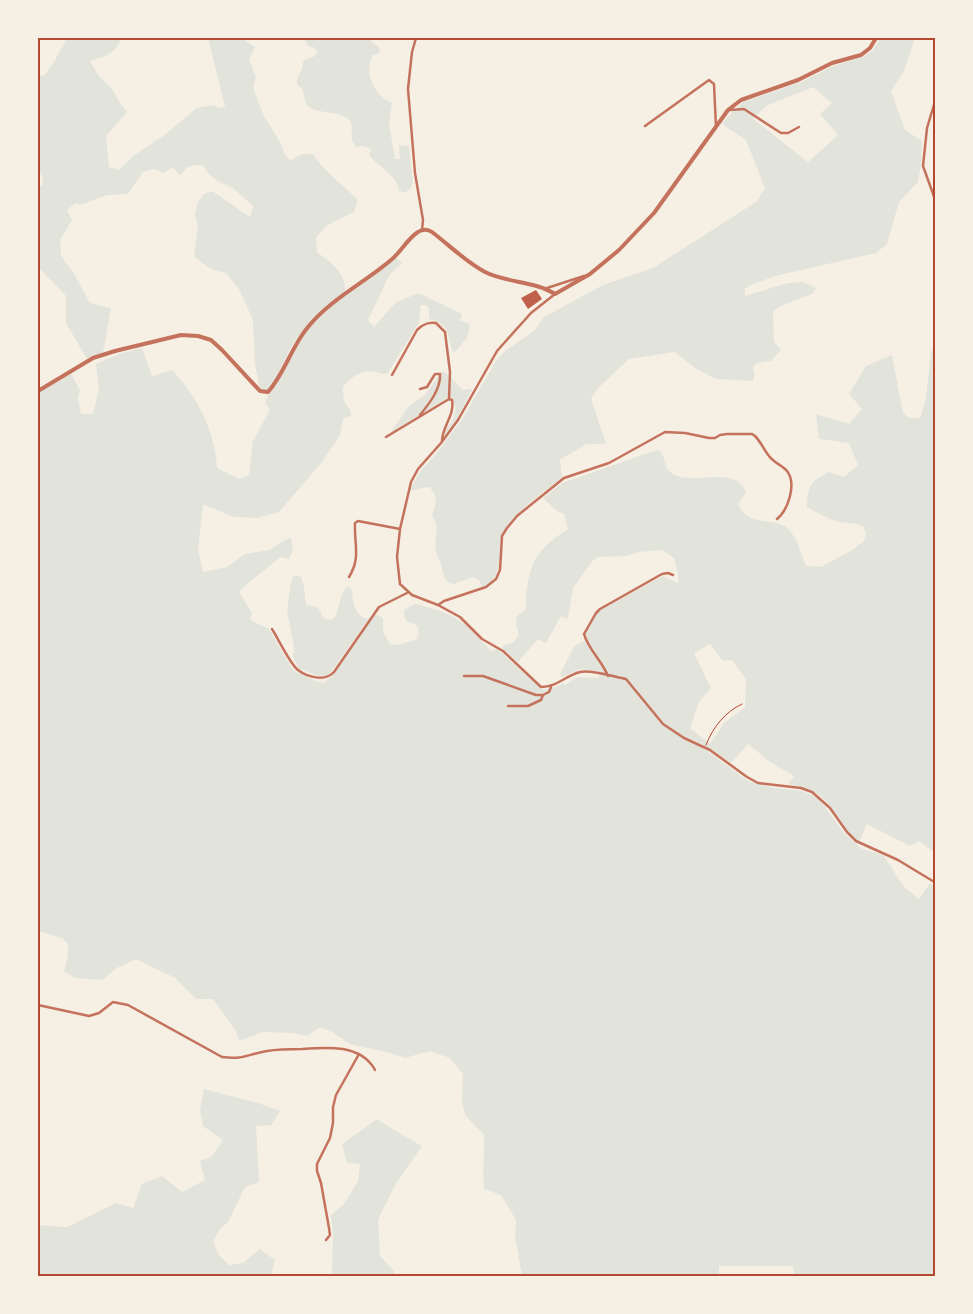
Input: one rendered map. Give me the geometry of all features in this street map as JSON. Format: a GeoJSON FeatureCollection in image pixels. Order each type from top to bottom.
{"type":"FeatureCollection","features":[{"type":"Feature","properties":{"kind":"street"},"geometry":{"type":"LineString","coordinates":[[416,38],[412,52],[408,89],[415,173],[423,220],[422,230]]}},
{"type":"Feature","properties":{"kind":"street"},"geometry":{"type":"LineString","coordinates":[[876,38],[870,48],[861,55],[832,63],[798,80],[741,100],[728,110],[654,213],[619,250],[590,274],[555,294],[531,312],[497,350],[458,420],[442,443],[418,469],[410,482],[400,529],[397,557],[400,584],[412,595],[438,605],[460,617],[482,639],[503,651],[541,687],[551,687],[569,676],[583,671],[626,679],[662,724],[684,738],[705,748],[758,783],[802,788],[812,792],[830,808],[856,842],[898,860],[936,882]]}},
{"type":"Feature","properties":{"kind":"street"},"geometry":{"type":"LineString","coordinates":[[645,126],[709,80],[714,84],[716,129]]}},
{"type":"Feature","properties":{"kind":"street"},"geometry":{"type":"LineString","coordinates":[[936,98],[927,128],[923,166],[936,202]]}},
{"type":"Feature","properties":{"kind":"street"},"geometry":{"type":"LineString","coordinates":[[728,110],[744,109],[781,133],[788,133],[799,127]]}},
{"type":"Feature","properties":{"kind":"street"},"geometry":{"type":"LineString","coordinates":[[38,391],[94,358],[181,335],[198,336],[211,340],[260,391],[268,392],[276,383],[292,350],[308,327],[329,306],[393,258],[411,238],[422,230],[432,232],[465,259],[485,272],[546,289],[555,294]]}},
{"type":"Feature","properties":{"kind":"street"},"geometry":{"type":"LineString","coordinates":[[546,289],[590,274]]}},
{"type":"Feature","properties":{"kind":"street"},"geometry":{"type":"LineString","coordinates":[[392,375],[417,330],[422,325],[430,322],[436,323],[445,332],[450,372],[449,399],[453,403],[448,422],[442,434],[442,443]]}},
{"type":"Feature","properties":{"kind":"street"},"geometry":{"type":"LineString","coordinates":[[419,416],[434,394],[440,381],[440,374],[435,374],[427,387],[420,389]]}},
{"type":"Feature","properties":{"kind":"street"},"geometry":{"type":"LineString","coordinates":[[386,437],[449,399]]}},
{"type":"Feature","properties":{"kind":"street"},"geometry":{"type":"LineString","coordinates":[[438,605],[444,600],[486,587],[496,579],[500,570],[502,536],[506,528],[556,484],[564,478],[609,463],[665,432],[685,432],[708,438],[727,434],[752,434],[755,436],[769,456],[787,471],[790,477],[789,503],[784,513],[777,519]]}},
{"type":"Feature","properties":{"kind":"street"},"geometry":{"type":"LineString","coordinates":[[349,577],[355,568],[356,561],[355,523],[358,521],[400,529]]}},
{"type":"Feature","properties":{"kind":"street"},"geometry":{"type":"LineString","coordinates":[[608,676],[584,634],[596,613],[606,605],[662,574],[668,573],[673,575]]}},
{"type":"Feature","properties":{"kind":"street"},"geometry":{"type":"LineString","coordinates":[[272,629],[297,669],[319,678],[330,677],[379,607],[409,592]]}},
{"type":"Feature","properties":{"kind":"street"},"geometry":{"type":"LineString","coordinates":[[464,676],[483,676],[518,689],[543,695]]}},
{"type":"Feature","properties":{"kind":"street"},"geometry":{"type":"LineString","coordinates":[[508,706],[528,706],[541,700],[551,687]]}},
{"type":"Feature","properties":{"kind":"street"},"geometry":{"type":"LineString","coordinates":[[38,1004],[89,1016],[99,1013],[113,1002],[128,1005],[222,1057],[237,1059],[268,1051],[331,1047],[359,1054],[371,1063],[375,1070]]}},
{"type":"Feature","properties":{"kind":"street"},"geometry":{"type":"LineString","coordinates":[[326,1240],[330,1236],[317,1164],[330,1138],[336,1096],[359,1054]]}},
{"type":"Feature","properties":{"kind":"path"},"geometry":{"type":"LineString","coordinates":[[705,748],[711,735],[726,713],[742,704]]}},
{"type":"Feature","properties":{"kind":"shaded area"},"geometry":{"type":"Polygon","coordinates":[[[67,38],[121,38],[113,51],[90,61],[98,75],[113,90],[127,112],[106,136],[109,167],[119,170],[133,156],[163,136],[197,108],[215,105],[219,108],[225,107],[208,38],[241,38],[255,47],[249,59],[256,77],[253,88],[263,114],[281,144],[285,155],[290,160],[303,154],[313,154],[329,173],[358,200],[354,212],[327,225],[316,238],[317,252],[337,269],[343,279],[345,292],[321,311],[300,334],[289,351],[274,382],[267,391],[260,390],[255,363],[253,320],[239,289],[226,273],[208,267],[194,256],[198,226],[195,214],[198,202],[204,194],[212,191],[250,217],[253,206],[233,188],[217,181],[203,165],[189,166],[181,176],[172,167],[164,173],[154,169],[143,172],[128,194],[107,195],[80,205],[76,203],[67,210],[72,220],[60,240],[61,256],[73,272],[90,303],[111,308],[103,353],[87,359],[66,323],[66,296],[38,267],[38,187],[42,186],[43,178],[38,168],[38,75],[44,76],[67,38]]]}},
{"type":"Feature","properties":{"kind":"shaded area"},"geometry":{"type":"Polygon","coordinates":[[[304,38],[369,38],[378,46],[380,50],[378,54],[373,55],[370,62],[370,76],[375,89],[392,103],[389,124],[395,159],[400,159],[399,145],[409,146],[413,183],[410,189],[404,193],[399,191],[391,175],[369,155],[371,149],[363,146],[356,147],[352,141],[350,121],[342,115],[319,111],[307,105],[303,91],[297,81],[303,61],[315,56],[318,52],[313,47],[308,46],[304,38]]]}},
{"type":"Feature","properties":{"kind":"shaded area"},"geometry":{"type":"Polygon","coordinates":[[[881,38],[915,38],[904,71],[891,91],[905,130],[922,141],[921,164],[918,182],[899,202],[887,244],[876,253],[775,276],[745,289],[745,296],[788,283],[803,282],[816,288],[812,294],[778,307],[773,312],[774,342],[781,350],[771,361],[757,363],[753,367],[755,375],[753,381],[716,379],[695,368],[675,352],[629,359],[599,387],[591,399],[606,444],[586,444],[560,460],[562,479],[524,508],[506,527],[502,535],[498,569],[490,582],[482,587],[479,580],[473,577],[454,584],[447,582],[435,546],[437,527],[432,515],[435,504],[434,494],[429,487],[409,491],[421,470],[432,459],[461,421],[496,361],[505,351],[534,331],[544,317],[603,285],[653,268],[756,202],[765,188],[746,140],[722,124],[743,102],[799,83],[833,66],[863,57],[873,50],[881,38]],[[813,87],[766,106],[753,119],[808,162],[838,135],[820,114],[832,103],[813,87]]]}},
{"type":"Feature","properties":{"kind":"shaded area"},"geometry":{"type":"Polygon","coordinates":[[[396,257],[402,263],[390,274],[368,320],[374,327],[395,303],[418,293],[462,314],[460,321],[470,324],[467,338],[454,353],[445,328],[436,321],[429,319],[429,308],[426,305],[421,305],[419,323],[387,374],[370,371],[361,373],[353,377],[343,387],[344,399],[350,409],[351,416],[343,419],[340,435],[322,462],[279,512],[257,518],[234,517],[203,504],[198,549],[203,572],[227,567],[245,554],[269,550],[291,538],[293,550],[289,559],[280,557],[239,592],[252,613],[250,620],[269,629],[293,670],[317,682],[324,683],[334,674],[374,616],[377,615],[383,618],[383,632],[390,644],[396,645],[416,640],[419,634],[418,627],[413,623],[407,622],[404,616],[404,610],[415,604],[429,607],[456,618],[492,651],[497,649],[543,690],[563,683],[565,685],[577,677],[598,678],[601,672],[580,669],[562,677],[560,674],[574,647],[583,641],[587,642],[585,634],[596,614],[602,609],[663,576],[678,583],[678,573],[674,558],[662,550],[639,552],[625,556],[599,557],[593,560],[573,588],[568,619],[561,616],[546,643],[538,639],[518,662],[501,647],[514,642],[519,635],[516,620],[526,610],[528,582],[534,563],[549,543],[568,529],[564,514],[557,511],[543,498],[562,483],[651,452],[659,450],[667,469],[677,476],[689,478],[727,478],[741,484],[746,492],[738,504],[743,512],[754,519],[786,527],[796,540],[806,566],[821,567],[852,550],[864,541],[866,533],[863,526],[832,520],[807,507],[809,489],[813,482],[828,472],[844,477],[858,465],[849,443],[819,439],[816,414],[849,424],[862,409],[849,394],[866,366],[892,355],[903,413],[909,418],[920,418],[925,403],[931,354],[935,342],[935,853],[919,841],[910,846],[867,824],[859,842],[825,800],[807,789],[788,784],[794,776],[770,762],[748,744],[731,763],[711,749],[691,739],[748,781],[774,788],[803,791],[819,799],[844,833],[862,849],[883,855],[904,887],[919,899],[930,883],[935,887],[935,1276],[795,1276],[793,1266],[719,1266],[719,1276],[522,1276],[515,1235],[516,1220],[501,1195],[484,1189],[484,1135],[465,1115],[462,1100],[463,1074],[450,1058],[430,1051],[405,1058],[350,1044],[332,1032],[320,1027],[308,1036],[292,1033],[263,1032],[239,1041],[236,1031],[213,999],[196,999],[175,978],[136,959],[117,968],[102,980],[76,978],[64,972],[68,956],[68,944],[62,938],[38,931],[38,393],[71,374],[80,390],[78,398],[81,414],[93,414],[99,388],[96,364],[122,353],[142,348],[152,376],[172,370],[181,380],[203,415],[213,441],[217,468],[239,479],[249,475],[253,441],[270,410],[265,403],[269,393],[277,384],[293,351],[309,328],[330,307],[370,279],[396,257]],[[710,644],[694,653],[711,688],[699,702],[690,728],[710,744],[724,723],[745,707],[746,679],[732,660],[723,661],[710,644]]]}},
{"type":"Feature","properties":{"kind":"shaded area"},"geometry":{"type":"Polygon","coordinates":[[[442,371],[463,390],[472,389],[457,419],[446,434],[445,431],[453,420],[456,408],[453,400],[447,398],[390,433],[408,407],[425,395],[442,371]]]}},
{"type":"Feature","properties":{"kind":"shaded area"},"geometry":{"type":"Polygon","coordinates":[[[294,575],[301,577],[306,605],[318,607],[324,619],[331,620],[336,616],[341,597],[347,586],[352,590],[354,603],[359,614],[366,619],[370,617],[328,676],[316,675],[298,668],[293,657],[294,647],[287,611],[291,582],[294,575]]]}},
{"type":"Feature","properties":{"kind":"shaded area"},"geometry":{"type":"Polygon","coordinates":[[[204,1089],[258,1103],[280,1111],[271,1125],[256,1126],[259,1182],[245,1187],[228,1222],[221,1228],[213,1241],[218,1254],[229,1265],[243,1263],[260,1249],[275,1260],[271,1276],[38,1276],[38,1225],[67,1227],[116,1203],[133,1208],[142,1184],[162,1176],[182,1192],[205,1180],[200,1161],[212,1156],[223,1140],[203,1126],[200,1110],[204,1089]]]}},
{"type":"Feature","properties":{"kind":"shaded area"},"geometry":{"type":"Polygon","coordinates":[[[377,1119],[422,1146],[395,1185],[378,1220],[380,1256],[394,1271],[395,1276],[332,1276],[333,1233],[331,1215],[344,1204],[358,1181],[360,1164],[347,1163],[342,1144],[377,1119]]]}},
{"type":"Feature","properties":{"kind":"building"},"geometry":{"type":"Polygon","coordinates":[[[536,290],[542,299],[528,309],[521,298],[536,290]]]}}]}
